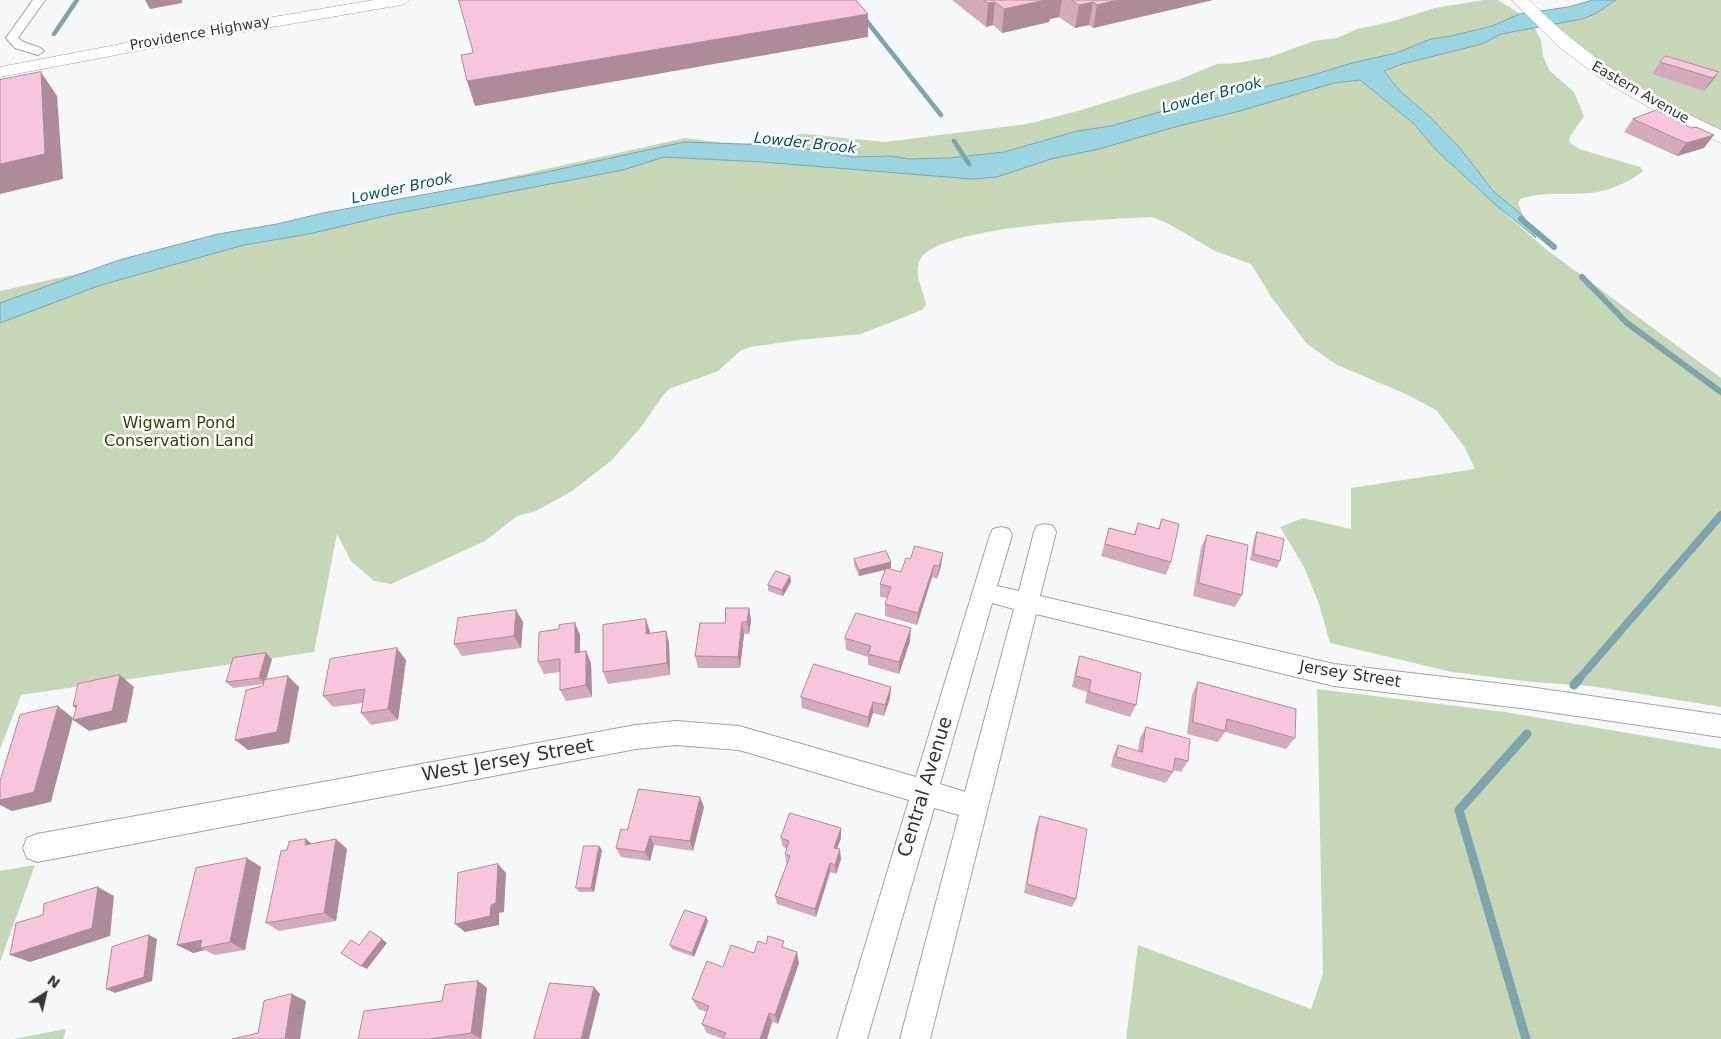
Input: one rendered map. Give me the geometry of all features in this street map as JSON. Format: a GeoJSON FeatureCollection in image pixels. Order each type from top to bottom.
{"type":"FeatureCollection","features":[{"type":"Feature","properties":{"kind":"main road","name":"Providence Highway"},"geometry":{"type":"LineString","coordinates":[[0,58],[323,0]]}},
{"type":"Feature","properties":{"kind":"main road","name":"Providence Highway"},"geometry":{"type":"LineString","coordinates":[[0,72],[170,39],[401,0]]}},
{"type":"Feature","properties":{"kind":"main road","name":"Eastern Avenue"},"geometry":{"type":"LineString","coordinates":[[1522,2],[1547,28],[1591,66],[1624,88],[1665,111],[1721,137]]}},
{"type":"Feature","properties":{"kind":"street"},"geometry":{"type":"LineString","coordinates":[[38,1],[12,38],[20,46],[38,50]]}},
{"type":"Feature","properties":{"kind":"street"},"geometry":{"type":"LineString","coordinates":[[915,1039],[1045,532]]}},
{"type":"Feature","properties":{"kind":"street","name":"Central Avenue"},"geometry":{"type":"LineString","coordinates":[[852,1039],[1001,535]]}},
{"type":"Feature","properties":{"kind":"street","name":"Jersey Street"},"geometry":{"type":"LineString","coordinates":[[984,592],[1334,675],[1529,698],[1721,726]]}},
{"type":"Feature","properties":{"kind":"street","name":"West Jersey Street"},"geometry":{"type":"LineString","coordinates":[[37,848],[636,737],[676,733],[739,738],[974,807]]}},
{"type":"Feature","properties":{"kind":"green space"},"geometry":{"type":"Polygon","coordinates":[[[1484,0],[1498,0],[1520,14],[1492,26],[1431,39],[1396,53],[1352,63],[1306,77],[1163,111],[1111,126],[1076,131],[1004,152],[949,158],[909,159],[891,156],[852,157],[816,150],[743,144],[790,135],[806,134],[885,142],[1027,124],[1078,111],[1178,80],[1217,64],[1237,63],[1270,57],[1314,41],[1337,38],[1357,29],[1390,22],[1435,8],[1484,0]]]}},
{"type":"Feature","properties":{"kind":"green space"},"geometry":{"type":"Polygon","coordinates":[[[1616,0],[1721,0],[1721,137],[1687,121],[1544,25],[1591,15],[1616,0]]]}},
{"type":"Feature","properties":{"kind":"green space"},"geometry":{"type":"Polygon","coordinates":[[[1534,26],[1541,40],[1543,56],[1550,71],[1574,92],[1584,116],[1569,138],[1570,143],[1579,149],[1640,167],[1643,171],[1625,183],[1604,191],[1537,195],[1520,199],[1518,203],[1523,216],[1493,191],[1460,148],[1429,116],[1399,90],[1384,71],[1402,64],[1482,44],[1501,34],[1534,26]]]}},
{"type":"Feature","properties":{"kind":"green space","name":"Wigwam Pond Conservation Land"},"geometry":{"type":"Polygon","coordinates":[[[1360,80],[1414,124],[1509,217],[1547,250],[1721,378],[1721,707],[1591,686],[1532,682],[1452,672],[1330,643],[1319,604],[1304,567],[1280,527],[1303,518],[1351,529],[1351,488],[1475,469],[1464,446],[1436,410],[1406,394],[1337,365],[1307,344],[1272,298],[1251,264],[1215,251],[1169,224],[1152,217],[1027,226],[958,239],[933,248],[920,260],[918,265],[918,277],[926,305],[922,310],[861,334],[799,340],[750,347],[740,351],[718,371],[669,389],[641,427],[612,460],[572,491],[536,511],[517,516],[485,541],[391,584],[374,581],[351,561],[337,534],[314,652],[21,695],[0,749],[0,291],[685,138],[956,172],[1275,100],[1334,83],[1360,80]]]}},
{"type":"Feature","properties":{"kind":"green space"},"geometry":{"type":"Polygon","coordinates":[[[1317,689],[1505,712],[1721,749],[1721,1039],[1126,1039],[1138,945],[1311,1009],[1323,974],[1317,689]]]}},
{"type":"Feature","properties":{"kind":"green space"},"geometry":{"type":"Polygon","coordinates":[[[35,865],[0,962],[0,871],[35,865]]]}},
{"type":"Feature","properties":{"kind":"green space"},"geometry":{"type":"Polygon","coordinates":[[[66,1029],[63,1039],[13,1039],[66,1029]]]}},
{"type":"Feature","properties":{"kind":"water"},"geometry":{"type":"Polygon","coordinates":[[[1593,0],[1616,0],[1595,14],[1582,19],[1501,34],[1482,44],[1402,64],[1384,71],[1399,90],[1429,116],[1460,148],[1493,191],[1523,216],[1536,238],[1496,205],[1437,151],[1414,124],[1360,80],[1334,83],[1240,111],[1099,149],[1051,159],[997,177],[972,179],[762,162],[664,157],[623,170],[389,215],[309,234],[244,245],[101,285],[0,323],[0,303],[119,260],[218,234],[542,173],[684,142],[743,144],[816,150],[852,157],[891,156],[909,159],[949,158],[1004,152],[1077,131],[1111,126],[1163,111],[1306,77],[1352,63],[1396,53],[1431,39],[1492,26],[1520,14],[1568,7],[1593,0]]]}},
{"type":"Feature","properties":{"kind":"building"},"geometry":{"type":"Polygon","coordinates":[[[459,0],[856,0],[868,14],[467,81],[461,55],[473,53],[459,0]]]}},
{"type":"Feature","properties":{"kind":"building"},"geometry":{"type":"Polygon","coordinates":[[[984,0],[1046,0],[1004,9],[995,2],[988,3],[984,0]]]}},
{"type":"Feature","properties":{"kind":"building"},"geometry":{"type":"Polygon","coordinates":[[[1072,0],[1118,0],[1097,5],[1093,2],[1079,5],[1072,0]]]}},
{"type":"Feature","properties":{"kind":"building"},"geometry":{"type":"Polygon","coordinates":[[[1666,56],[1719,72],[1713,78],[1660,62],[1666,56]]]}},
{"type":"Feature","properties":{"kind":"building"},"geometry":{"type":"Polygon","coordinates":[[[41,72],[45,154],[0,164],[0,80],[41,72]]]}},
{"type":"Feature","properties":{"kind":"building"},"geometry":{"type":"Polygon","coordinates":[[[1657,110],[1691,128],[1696,127],[1714,135],[1686,143],[1633,119],[1657,110]]]}},
{"type":"Feature","properties":{"kind":"building"},"geometry":{"type":"Polygon","coordinates":[[[1162,519],[1179,524],[1171,562],[1105,544],[1109,528],[1135,535],[1138,523],[1159,529],[1162,519]]]}},
{"type":"Feature","properties":{"kind":"building"},"geometry":{"type":"Polygon","coordinates":[[[1257,532],[1284,539],[1280,561],[1254,554],[1257,532]]]}},
{"type":"Feature","properties":{"kind":"building"},"geometry":{"type":"Polygon","coordinates":[[[1207,535],[1248,545],[1242,595],[1199,583],[1207,535]]]}},
{"type":"Feature","properties":{"kind":"building"},"geometry":{"type":"Polygon","coordinates":[[[915,546],[943,553],[939,566],[934,565],[918,613],[885,604],[891,587],[880,584],[886,568],[901,572],[906,558],[910,559],[915,546]]]}},
{"type":"Feature","properties":{"kind":"building"},"geometry":{"type":"Polygon","coordinates":[[[886,551],[891,562],[859,570],[854,559],[886,551]]]}},
{"type":"Feature","properties":{"kind":"building"},"geometry":{"type":"Polygon","coordinates":[[[776,571],[790,576],[782,590],[768,585],[776,571]]]}},
{"type":"Feature","properties":{"kind":"building"},"geometry":{"type":"Polygon","coordinates":[[[726,608],[749,608],[747,622],[742,622],[738,657],[695,656],[700,623],[725,623],[726,608]]]}},
{"type":"Feature","properties":{"kind":"building"},"geometry":{"type":"Polygon","coordinates":[[[516,610],[514,636],[454,644],[458,618],[516,610]]]}},
{"type":"Feature","properties":{"kind":"building"},"geometry":{"type":"Polygon","coordinates":[[[856,613],[911,628],[899,662],[868,654],[871,646],[845,638],[856,613]]]}},
{"type":"Feature","properties":{"kind":"building"},"geometry":{"type":"Polygon","coordinates":[[[646,619],[646,634],[666,631],[667,663],[603,672],[603,625],[646,619]]]}},
{"type":"Feature","properties":{"kind":"building"},"geometry":{"type":"Polygon","coordinates":[[[575,623],[575,653],[586,651],[586,685],[560,690],[560,659],[538,662],[539,632],[559,629],[559,625],[575,623]]]}},
{"type":"Feature","properties":{"kind":"building"},"geometry":{"type":"Polygon","coordinates":[[[397,648],[388,709],[361,713],[365,689],[323,696],[330,659],[397,648]]]}},
{"type":"Feature","properties":{"kind":"building"},"geometry":{"type":"Polygon","coordinates":[[[266,653],[259,678],[226,682],[233,658],[266,653]]]}},
{"type":"Feature","properties":{"kind":"building"},"geometry":{"type":"Polygon","coordinates":[[[1080,656],[1141,673],[1136,705],[1089,692],[1091,680],[1076,676],[1080,656]]]}},
{"type":"Feature","properties":{"kind":"building"},"geometry":{"type":"Polygon","coordinates":[[[814,664],[891,687],[885,705],[873,702],[868,717],[801,697],[814,664]]]}},
{"type":"Feature","properties":{"kind":"building"},"geometry":{"type":"Polygon","coordinates":[[[120,675],[112,711],[73,720],[77,705],[73,706],[78,684],[120,675]]]}},
{"type":"Feature","properties":{"kind":"building"},"geometry":{"type":"Polygon","coordinates":[[[288,676],[277,732],[235,740],[246,690],[263,686],[264,680],[288,676]]]}},
{"type":"Feature","properties":{"kind":"building"},"geometry":{"type":"Polygon","coordinates":[[[1198,682],[1296,709],[1295,738],[1227,719],[1225,731],[1193,722],[1198,682]]]}},
{"type":"Feature","properties":{"kind":"building"},"geometry":{"type":"Polygon","coordinates":[[[58,706],[34,792],[0,800],[0,781],[20,715],[58,706]]]}},
{"type":"Feature","properties":{"kind":"building"},"geometry":{"type":"Polygon","coordinates":[[[1146,727],[1190,739],[1188,761],[1175,758],[1173,772],[1116,757],[1118,745],[1142,752],[1146,727]]]}},
{"type":"Feature","properties":{"kind":"building"},"geometry":{"type":"Polygon","coordinates":[[[639,789],[700,797],[690,841],[650,836],[645,852],[616,848],[621,829],[627,830],[639,789]]]}},
{"type":"Feature","properties":{"kind":"building"},"geometry":{"type":"Polygon","coordinates":[[[790,813],[841,828],[834,848],[840,849],[835,865],[830,863],[815,909],[775,896],[790,856],[785,854],[789,841],[781,838],[790,813]]]}},
{"type":"Feature","properties":{"kind":"building"},"geometry":{"type":"Polygon","coordinates":[[[1040,816],[1087,829],[1076,899],[1027,884],[1040,816]]]}},
{"type":"Feature","properties":{"kind":"building"},"geometry":{"type":"Polygon","coordinates":[[[306,839],[305,845],[336,839],[324,913],[266,923],[281,851],[287,850],[289,842],[306,839]]]}},
{"type":"Feature","properties":{"kind":"building"},"geometry":{"type":"Polygon","coordinates":[[[584,846],[599,846],[591,888],[576,888],[584,846]]]}},
{"type":"Feature","properties":{"kind":"building"},"geometry":{"type":"Polygon","coordinates":[[[247,858],[230,942],[200,948],[202,940],[177,945],[196,868],[247,858]]]}},
{"type":"Feature","properties":{"kind":"building"},"geometry":{"type":"Polygon","coordinates":[[[498,864],[496,903],[491,905],[490,916],[455,924],[458,873],[498,864]]]}},
{"type":"Feature","properties":{"kind":"building"},"geometry":{"type":"Polygon","coordinates":[[[98,887],[92,928],[10,955],[16,923],[43,915],[44,904],[98,887]]]}},
{"type":"Feature","properties":{"kind":"building"},"geometry":{"type":"Polygon","coordinates":[[[685,910],[706,917],[692,953],[670,945],[685,910]]]}},
{"type":"Feature","properties":{"kind":"building"},"geometry":{"type":"Polygon","coordinates":[[[370,931],[382,939],[361,966],[341,953],[351,940],[359,945],[370,931]]]}},
{"type":"Feature","properties":{"kind":"building"},"geometry":{"type":"Polygon","coordinates":[[[149,935],[144,977],[106,989],[112,947],[149,935]]]}},
{"type":"Feature","properties":{"kind":"building"},"geometry":{"type":"Polygon","coordinates":[[[768,936],[784,941],[782,947],[797,952],[775,1015],[769,1013],[760,1039],[723,1039],[726,1033],[702,1024],[709,1006],[692,999],[707,961],[723,967],[731,945],[754,953],[758,941],[766,944],[768,936]]]}},
{"type":"Feature","properties":{"kind":"building"},"geometry":{"type":"Polygon","coordinates":[[[478,981],[471,1033],[429,1039],[358,1039],[364,1011],[442,1001],[445,985],[478,981]]]}},
{"type":"Feature","properties":{"kind":"building"},"geometry":{"type":"Polygon","coordinates":[[[550,983],[594,987],[581,1039],[534,1039],[550,983]]]}},
{"type":"Feature","properties":{"kind":"building"},"geometry":{"type":"Polygon","coordinates":[[[292,994],[285,1039],[232,1039],[258,1033],[264,1001],[292,994]]]}},
{"type":"Feature","properties":{"kind":"waterway","name":"Lowder Brook"},"geometry":{"type":"LineString","coordinates":[[54,34],[77,0]]}},
{"type":"Feature","properties":{"kind":"waterway"},"geometry":{"type":"LineString","coordinates":[[850,0],[941,115]]}},
{"type":"Feature","properties":{"kind":"waterway"},"geometry":{"type":"LineString","coordinates":[[954,141],[969,164]]}},
{"type":"Feature","properties":{"kind":"waterway"},"geometry":{"type":"LineString","coordinates":[[1521,219],[1554,247]]}},
{"type":"Feature","properties":{"kind":"waterway"},"geometry":{"type":"LineString","coordinates":[[1582,277],[1627,323],[1721,392]]}},
{"type":"Feature","properties":{"kind":"waterway"},"geometry":{"type":"LineString","coordinates":[[1578,680],[1721,515]]}},
{"type":"Feature","properties":{"kind":"waterway"},"geometry":{"type":"LineString","coordinates":[[1574,685],[1579,679]]}},
{"type":"Feature","properties":{"kind":"waterway"},"geometry":{"type":"LineString","coordinates":[[1526,1039],[1459,810],[1527,734]]}}]}
